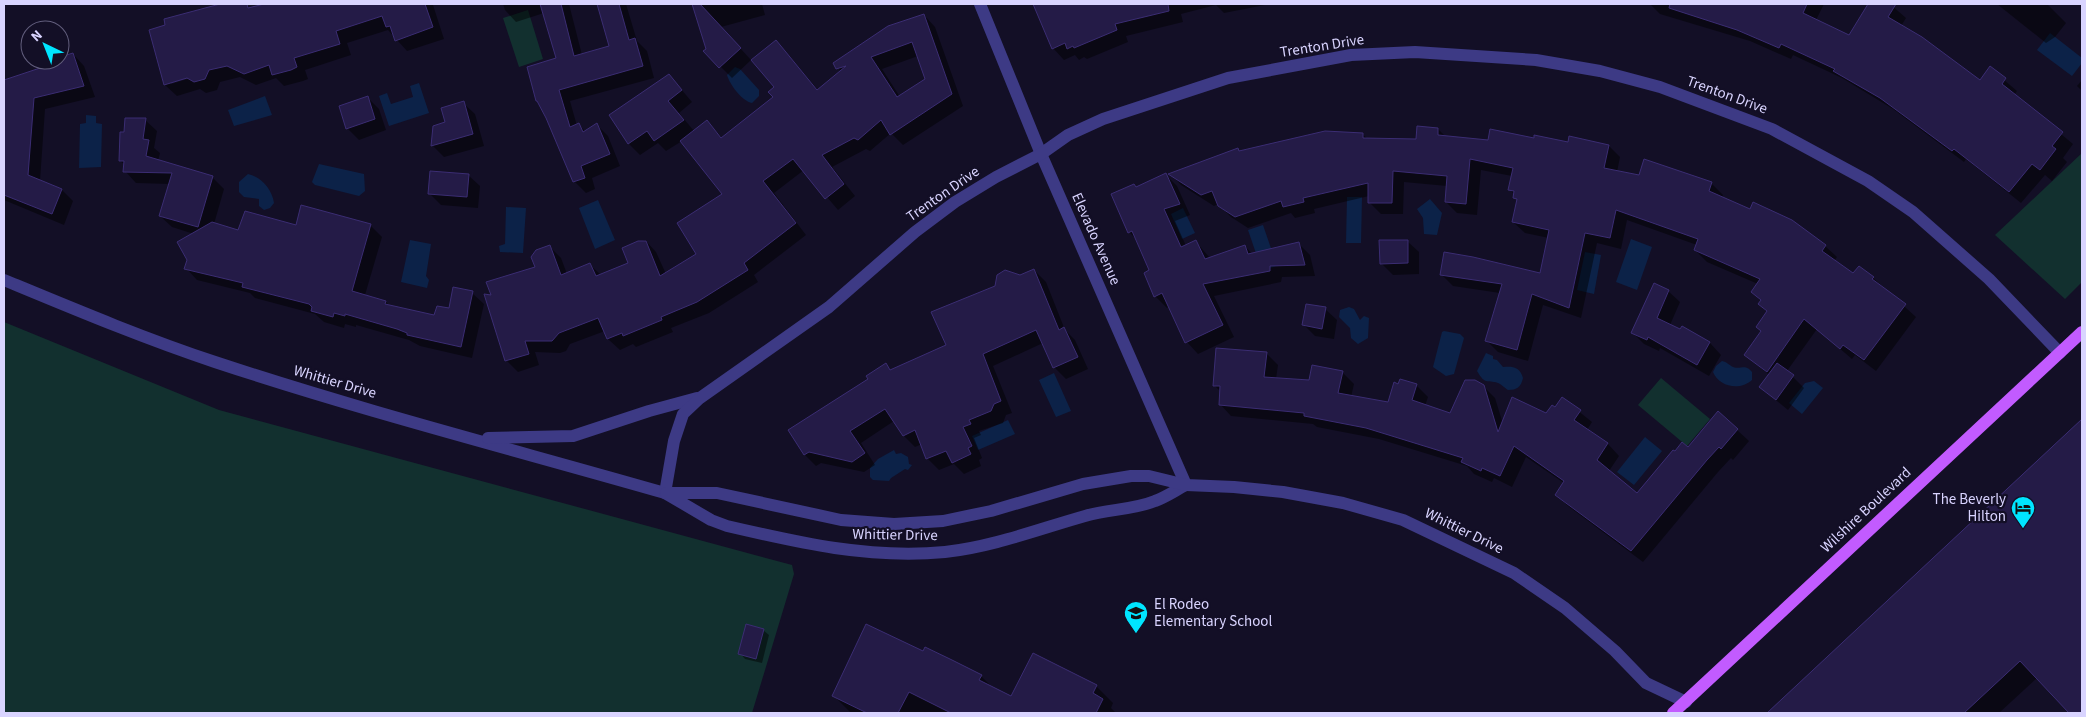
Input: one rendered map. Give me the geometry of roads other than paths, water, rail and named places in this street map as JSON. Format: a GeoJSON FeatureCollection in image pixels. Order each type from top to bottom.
{"type":"FeatureCollection","features":[{"type":"Feature","properties":{"kind":"main road","name":"Wilshire Boulevard"},"geometry":{"type":"LineString","coordinates":[[1673,713],[2082,332]]}},
{"type":"Feature","properties":{"kind":"street","name":"Elevado Avenue"},"geometry":{"type":"LineString","coordinates":[[980,4],[1041,154],[1186,485]]}},
{"type":"Feature","properties":{"kind":"street","name":"Trenton Drive"},"geometry":{"type":"LineString","coordinates":[[665,493],[674,442],[683,414],[700,398],[829,307],[915,232],[955,202],[996,177],[1041,154],[1068,135],[1103,119],[1228,78],[1351,55],[1424,53],[1536,60],[1600,71],[1660,87],[1772,129],[1868,181],[1913,212],[1954,246],[2060,352]]}},
{"type":"Feature","properties":{"kind":"street","name":"Whittier Drive"},"geometry":{"type":"LineString","coordinates":[[4,280],[118,327],[214,362],[306,391],[665,493],[711,520],[726,526],[836,550],[895,554],[946,552],[997,542],[1090,514],[1156,501],[1186,485]]}},
{"type":"Feature","properties":{"kind":"street"},"geometry":{"type":"LineString","coordinates":[[474,439],[573,436],[649,411],[700,398]]}},
{"type":"Feature","properties":{"kind":"street","name":"Whittier Drive"},"geometry":{"type":"LineString","coordinates":[[665,493],[717,494],[841,520],[894,524],[953,519],[991,511],[1083,484],[1127,477],[1149,476],[1186,485],[1283,492],[1343,503],[1403,520],[1514,573],[1565,608],[1615,651],[1646,683],[1686,702]]}},
{"type":"Feature","properties":{"kind":"water"},"geometry":{"type":"Polygon","coordinates":[[[2050,33],[2082,58],[2082,63],[2072,76],[2037,50],[2050,33]]]}},
{"type":"Feature","properties":{"kind":"water"},"geometry":{"type":"Polygon","coordinates":[[[735,67],[740,69],[759,90],[759,96],[752,103],[740,96],[727,75],[735,67]]]}},
{"type":"Feature","properties":{"kind":"water"},"geometry":{"type":"Polygon","coordinates":[[[419,83],[429,113],[389,126],[379,96],[387,93],[391,104],[413,97],[410,86],[419,83]]]}},
{"type":"Feature","properties":{"kind":"water"},"geometry":{"type":"Polygon","coordinates":[[[265,96],[272,115],[234,126],[228,110],[265,96]]]}},
{"type":"Feature","properties":{"kind":"water"},"geometry":{"type":"Polygon","coordinates":[[[86,115],[96,116],[96,123],[102,124],[101,167],[79,168],[80,124],[86,123],[86,115]]]}},
{"type":"Feature","properties":{"kind":"water"},"geometry":{"type":"Polygon","coordinates":[[[319,164],[364,174],[365,191],[359,196],[315,185],[312,182],[319,164]]]}},
{"type":"Feature","properties":{"kind":"water"},"geometry":{"type":"Polygon","coordinates":[[[248,174],[257,178],[268,188],[274,203],[270,208],[264,210],[259,206],[259,199],[244,197],[239,192],[239,182],[248,174]]]}},
{"type":"Feature","properties":{"kind":"water"},"geometry":{"type":"Polygon","coordinates":[[[1347,197],[1362,197],[1361,243],[1346,243],[1347,197]]]}},
{"type":"Feature","properties":{"kind":"water"},"geometry":{"type":"Polygon","coordinates":[[[1430,199],[1442,213],[1437,235],[1424,234],[1423,218],[1417,209],[1430,199]]]}},
{"type":"Feature","properties":{"kind":"water"},"geometry":{"type":"Polygon","coordinates":[[[598,200],[615,240],[595,249],[579,208],[598,200]]]}},
{"type":"Feature","properties":{"kind":"water"},"geometry":{"type":"Polygon","coordinates":[[[506,207],[526,208],[523,253],[500,252],[499,246],[505,244],[506,207]]]}},
{"type":"Feature","properties":{"kind":"water"},"geometry":{"type":"Polygon","coordinates":[[[1183,208],[1195,233],[1182,239],[1171,214],[1183,208]]]}},
{"type":"Feature","properties":{"kind":"water"},"geometry":{"type":"Polygon","coordinates":[[[1263,225],[1277,266],[1262,271],[1248,230],[1263,225]]]}},
{"type":"Feature","properties":{"kind":"water"},"geometry":{"type":"Polygon","coordinates":[[[1631,239],[1652,247],[1637,290],[1616,282],[1631,239]]]}},
{"type":"Feature","properties":{"kind":"water"},"geometry":{"type":"Polygon","coordinates":[[[410,240],[431,244],[426,276],[429,280],[427,288],[401,282],[410,240]]]}},
{"type":"Feature","properties":{"kind":"water"},"geometry":{"type":"Polygon","coordinates":[[[1585,252],[1601,255],[1594,294],[1577,290],[1585,252]]]}},
{"type":"Feature","properties":{"kind":"water"},"geometry":{"type":"Polygon","coordinates":[[[1349,307],[1354,309],[1360,320],[1364,316],[1369,318],[1368,338],[1358,344],[1351,338],[1350,328],[1339,317],[1340,310],[1349,307]]]}},
{"type":"Feature","properties":{"kind":"water"},"geometry":{"type":"Polygon","coordinates":[[[1442,332],[1460,334],[1464,338],[1454,374],[1446,376],[1433,367],[1442,332]]]}},
{"type":"Feature","properties":{"kind":"water"},"geometry":{"type":"Polygon","coordinates":[[[1486,353],[1493,356],[1493,359],[1497,360],[1503,367],[1518,369],[1523,378],[1521,384],[1514,389],[1508,390],[1499,384],[1482,379],[1477,371],[1486,353]]]}},
{"type":"Feature","properties":{"kind":"water"},"geometry":{"type":"Polygon","coordinates":[[[1722,361],[1736,368],[1745,367],[1750,369],[1752,380],[1742,386],[1730,386],[1720,381],[1713,372],[1722,361]]]}},
{"type":"Feature","properties":{"kind":"water"},"geometry":{"type":"Polygon","coordinates":[[[1054,373],[1071,411],[1056,417],[1039,380],[1054,373]]]}},
{"type":"Feature","properties":{"kind":"water"},"geometry":{"type":"Polygon","coordinates":[[[1814,381],[1823,388],[1802,414],[1789,403],[1805,383],[1814,381]]]}},
{"type":"Feature","properties":{"kind":"water"},"geometry":{"type":"Polygon","coordinates":[[[1008,420],[1015,434],[978,450],[972,436],[1008,420]]]}},
{"type":"Feature","properties":{"kind":"water"},"geometry":{"type":"Polygon","coordinates":[[[1645,437],[1662,451],[1634,485],[1617,472],[1645,437]]]}},
{"type":"Feature","properties":{"kind":"water"},"geometry":{"type":"Polygon","coordinates":[[[894,450],[896,454],[901,453],[908,457],[909,464],[912,465],[908,470],[905,469],[889,481],[873,480],[870,477],[870,468],[878,459],[894,450]]]}},
{"type":"Feature","properties":{"kind":"place","name":"The Beverly Hilton"},"geometry":{"type":"Point","coordinates":[2023,529]}},
{"type":"Feature","properties":{"kind":"place","name":"El Rodeo Elementary School"},"geometry":{"type":"Point","coordinates":[1136,634]}}]}
